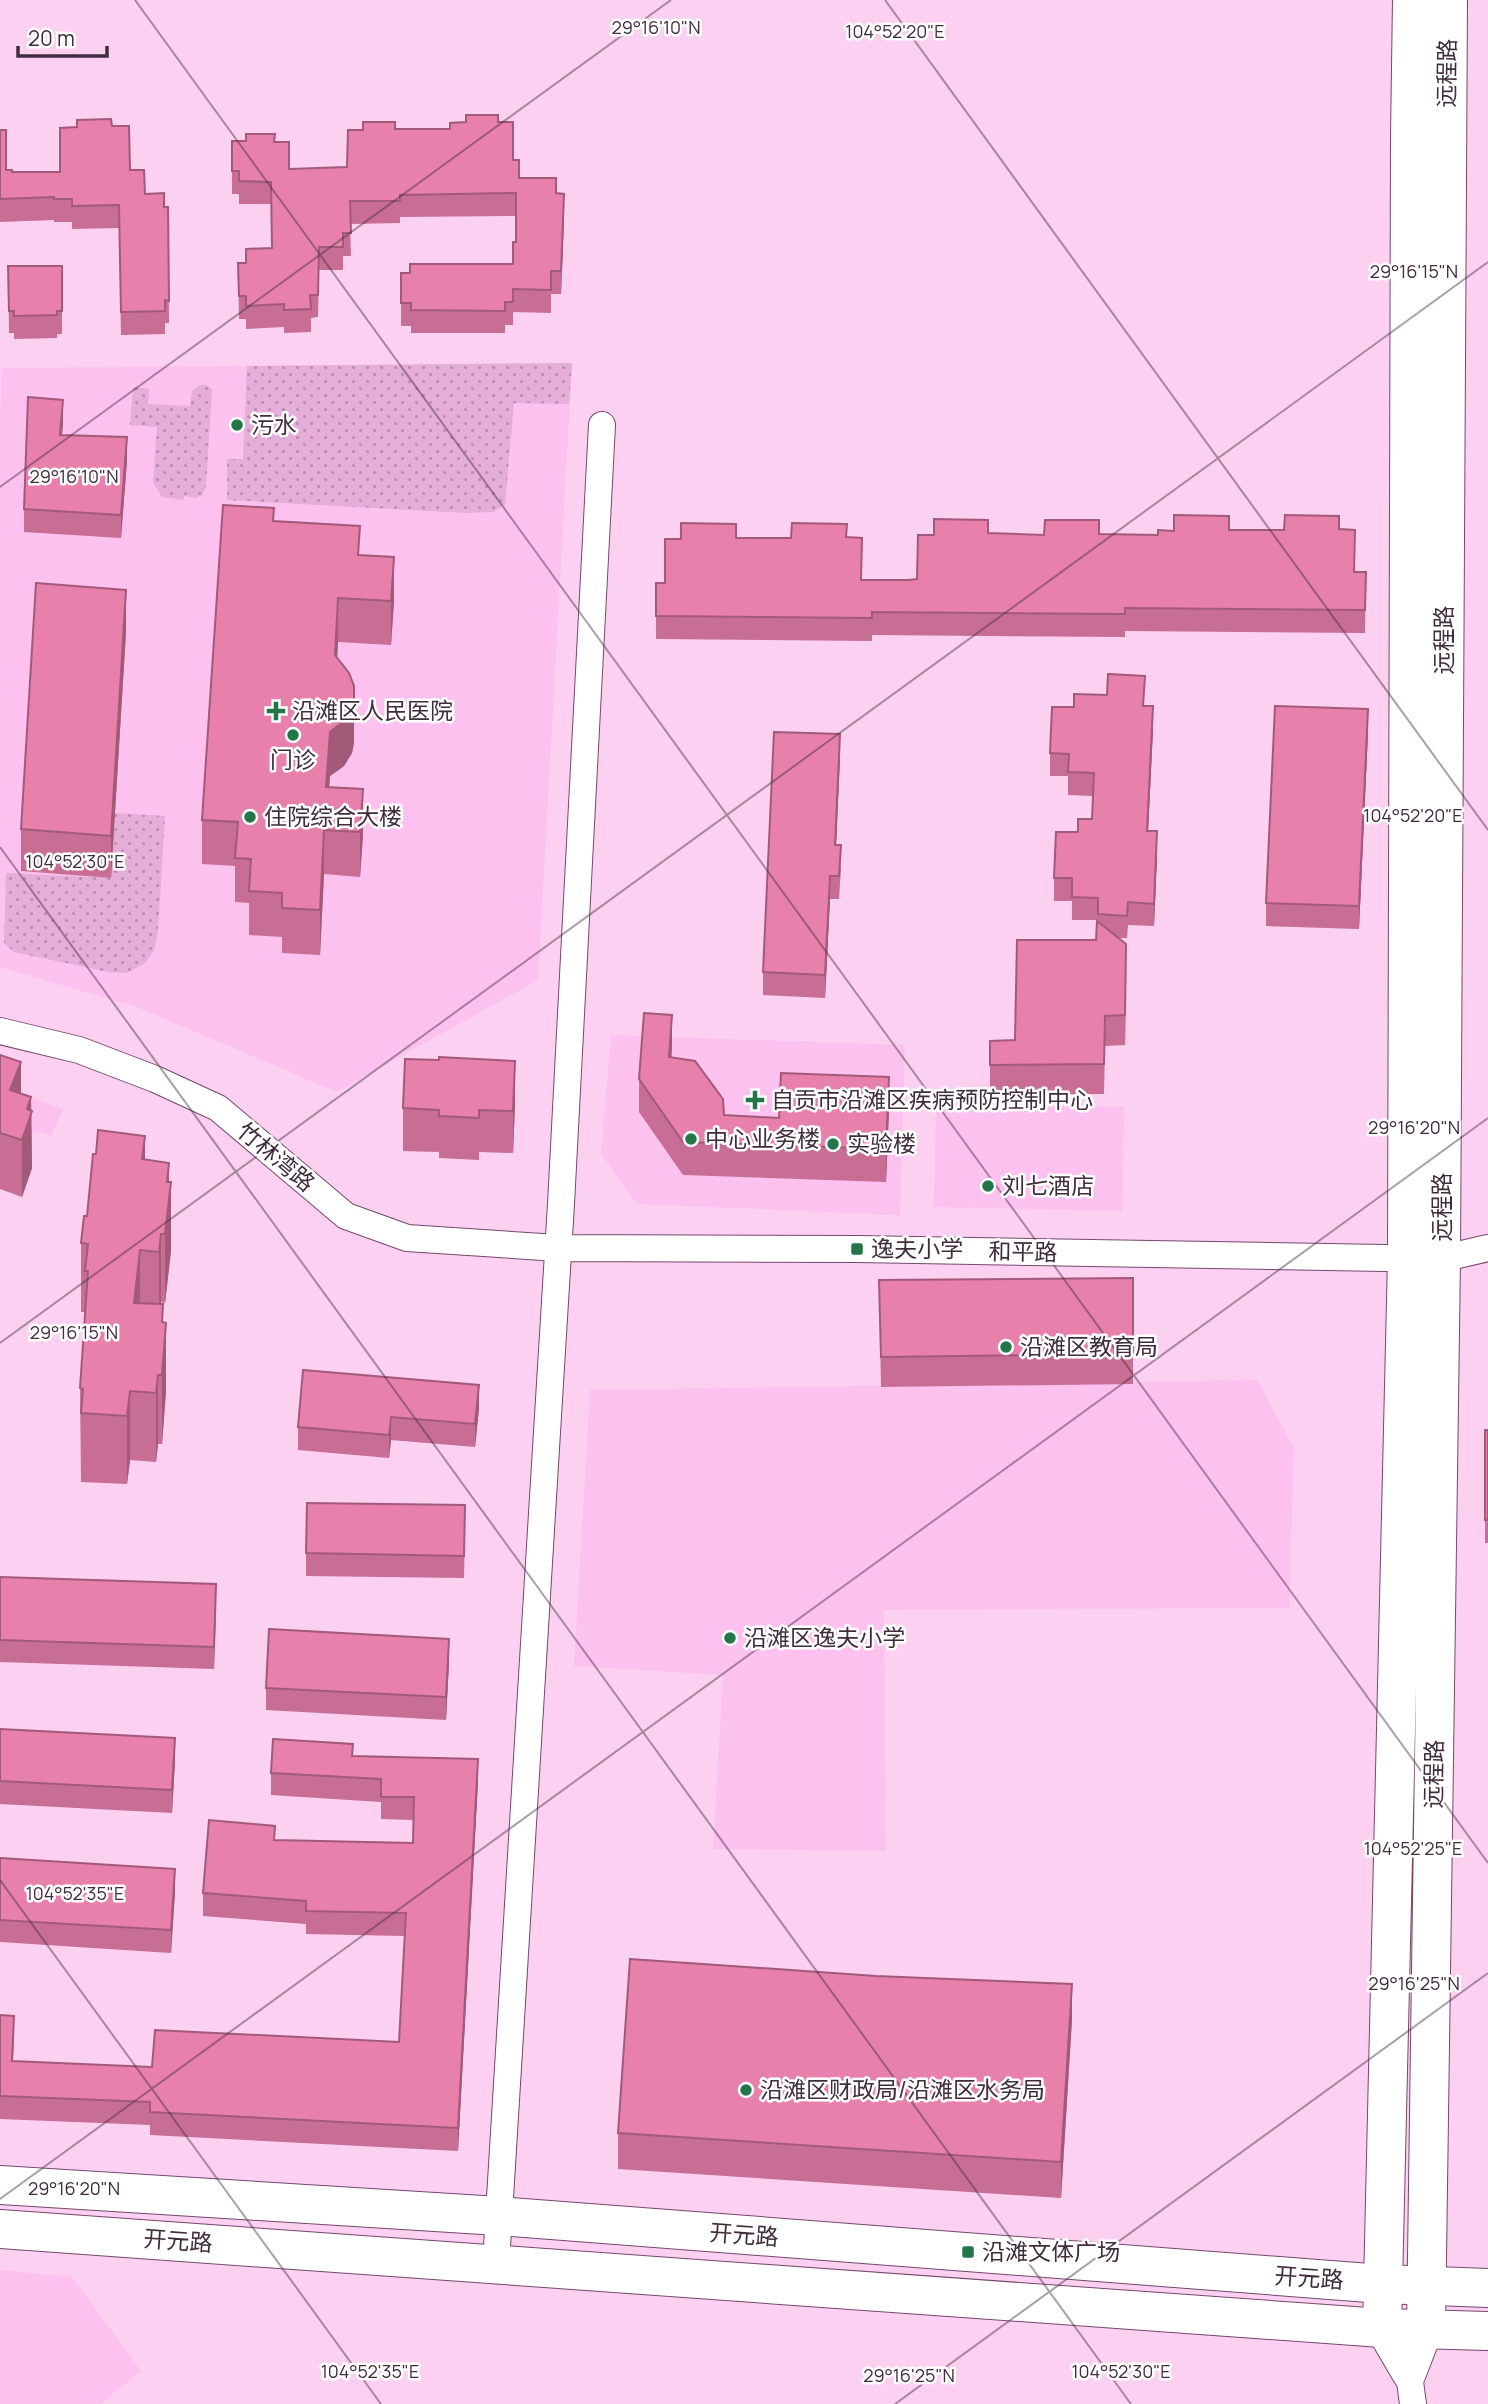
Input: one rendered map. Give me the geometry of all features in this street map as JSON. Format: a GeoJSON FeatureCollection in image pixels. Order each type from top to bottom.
{"type":"FeatureCollection","features":[{"type":"Feature","properties":{"kind":"main road","name":"远程路"},"geometry":{"type":"LineString","coordinates":[[1412,0],[1410,136],[1424,1258],[1426,2330]]}},
{"type":"Feature","properties":{"kind":"main road","name":"远程路"},"geometry":{"type":"LineString","coordinates":[[1382,2328],[1424,1258],[1448,0]]}},
{"type":"Feature","properties":{"kind":"main road","name":"开元路"},"geometry":{"type":"LineString","coordinates":[[0,2185],[499,2216],[1382,2284],[1488,2288]]}},
{"type":"Feature","properties":{"kind":"main road","name":"开元路"},"geometry":{"type":"LineString","coordinates":[[0,2229],[1382,2328],[1488,2331]]}},
{"type":"Feature","properties":{"kind":"street"},"geometry":{"type":"LineString","coordinates":[[496,2263],[558,1248],[602,425]]}},
{"type":"Feature","properties":{"kind":"street","name":"竹林湾路"},"geometry":{"type":"LineString","coordinates":[[0,1031],[79,1050],[155,1079],[218,1108],[346,1216],[407,1238],[558,1248]]}},
{"type":"Feature","properties":{"kind":"street","name":"和平路"},"geometry":{"type":"LineString","coordinates":[[558,1248],[760,1248],[1424,1258],[1488,1248]]}},
{"type":"Feature","properties":{"kind":"street"},"geometry":{"type":"LineString","coordinates":[[1382,2328],[1411,2389]]}},
{"type":"Feature","properties":{"kind":"street"},"geometry":{"type":"LineString","coordinates":[[1411,2389],[1426,2330]]}},
{"type":"Feature","properties":{"kind":"shaded area","name":"沿滩区人民医院"},"geometry":{"type":"Polygon","coordinates":[[[572,363],[538,980],[337,1092],[137,1007],[0,967],[2,368],[572,363]]]}},
{"type":"Feature","properties":{"kind":"shaded area"},"geometry":{"type":"Polygon","coordinates":[[[572,363],[569,404],[514,403],[505,505],[493,512],[466,513],[227,500],[227,459],[243,459],[247,366],[572,363]]]}},
{"type":"Feature","properties":{"kind":"shaded area"},"geometry":{"type":"Polygon","coordinates":[[[199,385],[212,389],[206,487],[202,495],[196,498],[184,496],[184,500],[162,497],[153,482],[157,427],[130,425],[133,387],[149,389],[148,404],[190,406],[192,391],[199,385]]]}},
{"type":"Feature","properties":{"kind":"shaded area"},"geometry":{"type":"Polygon","coordinates":[[[115,813],[165,816],[158,931],[154,951],[145,963],[127,973],[108,972],[14,952],[4,943],[6,873],[111,878],[115,813]]]}},
{"type":"Feature","properties":{"kind":"shaded area","name":"自贡市沿滩区疾病预防控制中心"},"geometry":{"type":"Polygon","coordinates":[[[611,1035],[905,1045],[900,1215],[637,1204],[601,1154],[611,1035]]]}},
{"type":"Feature","properties":{"kind":"shaded area"},"geometry":{"type":"Polygon","coordinates":[[[0,1086],[63,1109],[51,1136],[18,1126],[0,1086]]]}},
{"type":"Feature","properties":{"kind":"shaded area"},"geometry":{"type":"Polygon","coordinates":[[[1124,1106],[1122,1211],[934,1207],[936,1109],[1124,1106]]]}},
{"type":"Feature","properties":{"kind":"shaded area","name":"沿滩区逸夫小学"},"geometry":{"type":"Polygon","coordinates":[[[1257,1380],[1294,1448],[1289,1608],[884,1610],[886,1851],[713,1849],[723,1675],[574,1666],[590,1390],[1257,1380]]]}},
{"type":"Feature","properties":{"kind":"shaded area"},"geometry":{"type":"Polygon","coordinates":[[[0,2270],[72,2277],[141,2371],[100,2404],[0,2404],[0,2270]]]}},
{"type":"Feature","properties":{"kind":"building"},"geometry":{"type":"Polygon","coordinates":[[[466,115],[498,115],[498,122],[513,122],[513,160],[519,160],[519,178],[556,178],[556,193],[564,194],[561,271],[551,271],[551,290],[513,289],[513,302],[505,302],[505,311],[411,310],[411,303],[401,303],[401,273],[410,273],[410,264],[513,264],[516,193],[400,195],[400,201],[350,201],[351,233],[343,233],[343,247],[319,247],[318,295],[310,295],[311,309],[284,310],[284,304],[246,306],[246,296],[239,296],[238,263],[246,263],[246,249],[272,248],[271,182],[239,181],[239,171],[232,171],[232,141],[246,141],[246,134],[275,134],[274,142],[289,142],[289,169],[347,167],[348,130],[363,130],[363,122],[395,122],[395,129],[450,129],[450,123],[466,122],[466,115]]]}},
{"type":"Feature","properties":{"kind":"building"},"geometry":{"type":"Polygon","coordinates":[[[111,119],[112,126],[129,126],[130,170],[144,170],[145,194],[164,193],[164,207],[168,207],[169,301],[165,300],[165,311],[121,312],[119,205],[72,206],[72,199],[54,197],[0,199],[0,130],[6,130],[6,170],[60,172],[60,128],[77,127],[77,120],[111,119]]]}},
{"type":"Feature","properties":{"kind":"building"},"geometry":{"type":"Polygon","coordinates":[[[8,266],[62,266],[62,311],[57,311],[57,315],[14,316],[14,311],[9,311],[8,266]]]}},
{"type":"Feature","properties":{"kind":"building"},"geometry":{"type":"Polygon","coordinates":[[[28,397],[63,400],[60,435],[127,437],[121,515],[24,509],[28,397]]]}},
{"type":"Feature","properties":{"kind":"building"},"geometry":{"type":"Polygon","coordinates":[[[223,505],[274,508],[273,521],[360,526],[358,555],[394,557],[391,601],[338,598],[335,655],[349,673],[354,686],[354,699],[352,709],[344,721],[330,732],[326,787],[363,789],[360,832],[324,830],[320,910],[282,908],[282,893],[249,891],[251,859],[235,858],[238,822],[202,820],[223,505]]]}},
{"type":"Feature","properties":{"kind":"building"},"geometry":{"type":"Polygon","coordinates":[[[1174,515],[1229,516],[1229,530],[1284,530],[1285,515],[1339,516],[1339,529],[1355,530],[1354,572],[1366,572],[1365,610],[1125,608],[1125,614],[872,612],[872,618],[656,616],[656,583],[665,583],[665,539],[681,539],[681,523],[736,524],[736,538],[791,538],[792,523],[847,524],[846,537],[862,538],[861,580],[909,580],[917,579],[918,535],[934,535],[934,519],[988,520],[988,533],[1044,535],[1045,520],[1099,520],[1099,534],[1158,535],[1158,530],[1174,531],[1174,515]]]}},
{"type":"Feature","properties":{"kind":"building"},"geometry":{"type":"Polygon","coordinates":[[[36,583],[126,590],[111,836],[21,829],[36,583]]]}},
{"type":"Feature","properties":{"kind":"building"},"geometry":{"type":"Polygon","coordinates":[[[1108,674],[1145,676],[1143,706],[1153,706],[1147,831],[1157,831],[1154,904],[1128,902],[1127,916],[1098,914],[1098,898],[1072,897],[1072,878],[1054,878],[1056,832],[1078,832],[1078,819],[1092,819],[1094,773],[1068,772],[1069,754],[1050,753],[1052,707],[1074,707],[1074,694],[1107,695],[1108,674]]]}},
{"type":"Feature","properties":{"kind":"building"},"geometry":{"type":"Polygon","coordinates":[[[1275,706],[1368,709],[1359,906],[1266,903],[1275,706]]]}},
{"type":"Feature","properties":{"kind":"building"},"geometry":{"type":"Polygon","coordinates":[[[774,732],[840,734],[835,845],[841,845],[839,876],[830,876],[825,975],[763,972],[774,732]]]}},
{"type":"Feature","properties":{"kind":"building"},"geometry":{"type":"Polygon","coordinates":[[[1097,921],[1126,944],[1125,1015],[1105,1016],[1104,1064],[990,1065],[990,1041],[1015,1040],[1017,940],[1096,940],[1097,921]]]}},
{"type":"Feature","properties":{"kind":"building"},"geometry":{"type":"Polygon","coordinates":[[[644,1013],[672,1015],[669,1057],[695,1061],[723,1099],[724,1115],[779,1118],[781,1073],[889,1077],[886,1149],[683,1142],[639,1079],[644,1013]]]}},
{"type":"Feature","properties":{"kind":"building"},"geometry":{"type":"Polygon","coordinates":[[[0,1055],[21,1062],[10,1090],[31,1097],[27,1109],[32,1111],[22,1140],[0,1133],[0,1055]]]}},
{"type":"Feature","properties":{"kind":"building"},"geometry":{"type":"Polygon","coordinates":[[[439,1057],[515,1061],[513,1111],[479,1110],[479,1118],[439,1116],[439,1110],[403,1108],[405,1059],[439,1060],[439,1057]]]}},
{"type":"Feature","properties":{"kind":"building"},"geometry":{"type":"Polygon","coordinates":[[[98,1130],[145,1136],[142,1159],[169,1163],[167,1182],[171,1182],[165,1234],[161,1234],[159,1252],[140,1250],[134,1303],[163,1304],[162,1322],[166,1323],[162,1375],[158,1375],[156,1393],[130,1391],[127,1416],[81,1413],[88,1244],[81,1243],[98,1130]]]}},
{"type":"Feature","properties":{"kind":"building","name":"沿滩区教育局"},"geometry":{"type":"Polygon","coordinates":[[[1133,1278],[1133,1354],[881,1357],[879,1280],[1133,1278]]]}},
{"type":"Feature","properties":{"kind":"building"},"geometry":{"type":"Polygon","coordinates":[[[303,1370],[479,1385],[475,1424],[391,1417],[389,1435],[298,1427],[303,1370]]]}},
{"type":"Feature","properties":{"kind":"building"},"geometry":{"type":"Polygon","coordinates":[[[1485,1430],[1488,1430],[1488,1520],[1485,1520],[1485,1430]]]}},
{"type":"Feature","properties":{"kind":"building"},"geometry":{"type":"Polygon","coordinates":[[[307,1503],[465,1505],[464,1556],[306,1553],[307,1503]]]}},
{"type":"Feature","properties":{"kind":"building"},"geometry":{"type":"Polygon","coordinates":[[[0,1577],[216,1584],[214,1647],[0,1640],[0,1577]]]}},
{"type":"Feature","properties":{"kind":"building"},"geometry":{"type":"Polygon","coordinates":[[[269,1629],[449,1639],[446,1697],[266,1688],[269,1629]]]}},
{"type":"Feature","properties":{"kind":"building"},"geometry":{"type":"Polygon","coordinates":[[[0,1729],[175,1738],[172,1790],[0,1781],[0,1729]]]}},
{"type":"Feature","properties":{"kind":"building"},"geometry":{"type":"Polygon","coordinates":[[[273,1739],[353,1744],[352,1756],[478,1759],[458,2128],[150,2112],[150,2102],[0,2096],[0,2015],[14,2016],[12,2061],[152,2067],[155,2030],[399,2042],[406,1913],[306,1911],[306,1901],[203,1893],[209,1820],[275,1826],[274,1840],[413,1843],[414,1797],[381,1797],[381,1779],[271,1773],[273,1739]]]}},
{"type":"Feature","properties":{"kind":"building"},"geometry":{"type":"Polygon","coordinates":[[[0,1858],[175,1869],[171,1930],[0,1920],[0,1858]]]}},
{"type":"Feature","properties":{"kind":"building"},"geometry":{"type":"Polygon","coordinates":[[[630,1959],[876,1976],[1072,1984],[1061,2162],[618,2133],[630,1959]]]}},
{"type":"Feature","properties":{"kind":"place","name":"污水"},"geometry":{"type":"Point","coordinates":[237,425]}},
{"type":"Feature","properties":{"kind":"place","name":"沿滩区人民医院"},"geometry":{"type":"Point","coordinates":[276,711]}},
{"type":"Feature","properties":{"kind":"place","name":"门诊"},"geometry":{"type":"Point","coordinates":[293,735]}},
{"type":"Feature","properties":{"kind":"place","name":"住院综合大楼"},"geometry":{"type":"Point","coordinates":[250,817]}},
{"type":"Feature","properties":{"kind":"place","name":"自贡市沿滩区疾病预防控制中心"},"geometry":{"type":"Point","coordinates":[755,1100]}},
{"type":"Feature","properties":{"kind":"place","name":"中心业务楼"},"geometry":{"type":"Point","coordinates":[691,1139]}},
{"type":"Feature","properties":{"kind":"place","name":"实验楼"},"geometry":{"type":"Point","coordinates":[833,1144]}},
{"type":"Feature","properties":{"kind":"place","name":"刘七酒店"},"geometry":{"type":"Point","coordinates":[988,1186]}},
{"type":"Feature","properties":{"kind":"place","name":"逸夫小学"},"geometry":{"type":"Point","coordinates":[857,1249]}},
{"type":"Feature","properties":{"kind":"place","name":"沿滩区教育局"},"geometry":{"type":"Point","coordinates":[1006,1347]}},
{"type":"Feature","properties":{"kind":"place","name":"沿滩区逸夫小学"},"geometry":{"type":"Point","coordinates":[730,1638]}},
{"type":"Feature","properties":{"kind":"place","name":"沿滩区财政局/沿滩区水务局"},"geometry":{"type":"Point","coordinates":[746,2090]}},
{"type":"Feature","properties":{"kind":"place","name":"沿滩文体广场"},"geometry":{"type":"Point","coordinates":[968,2252]}}]}
